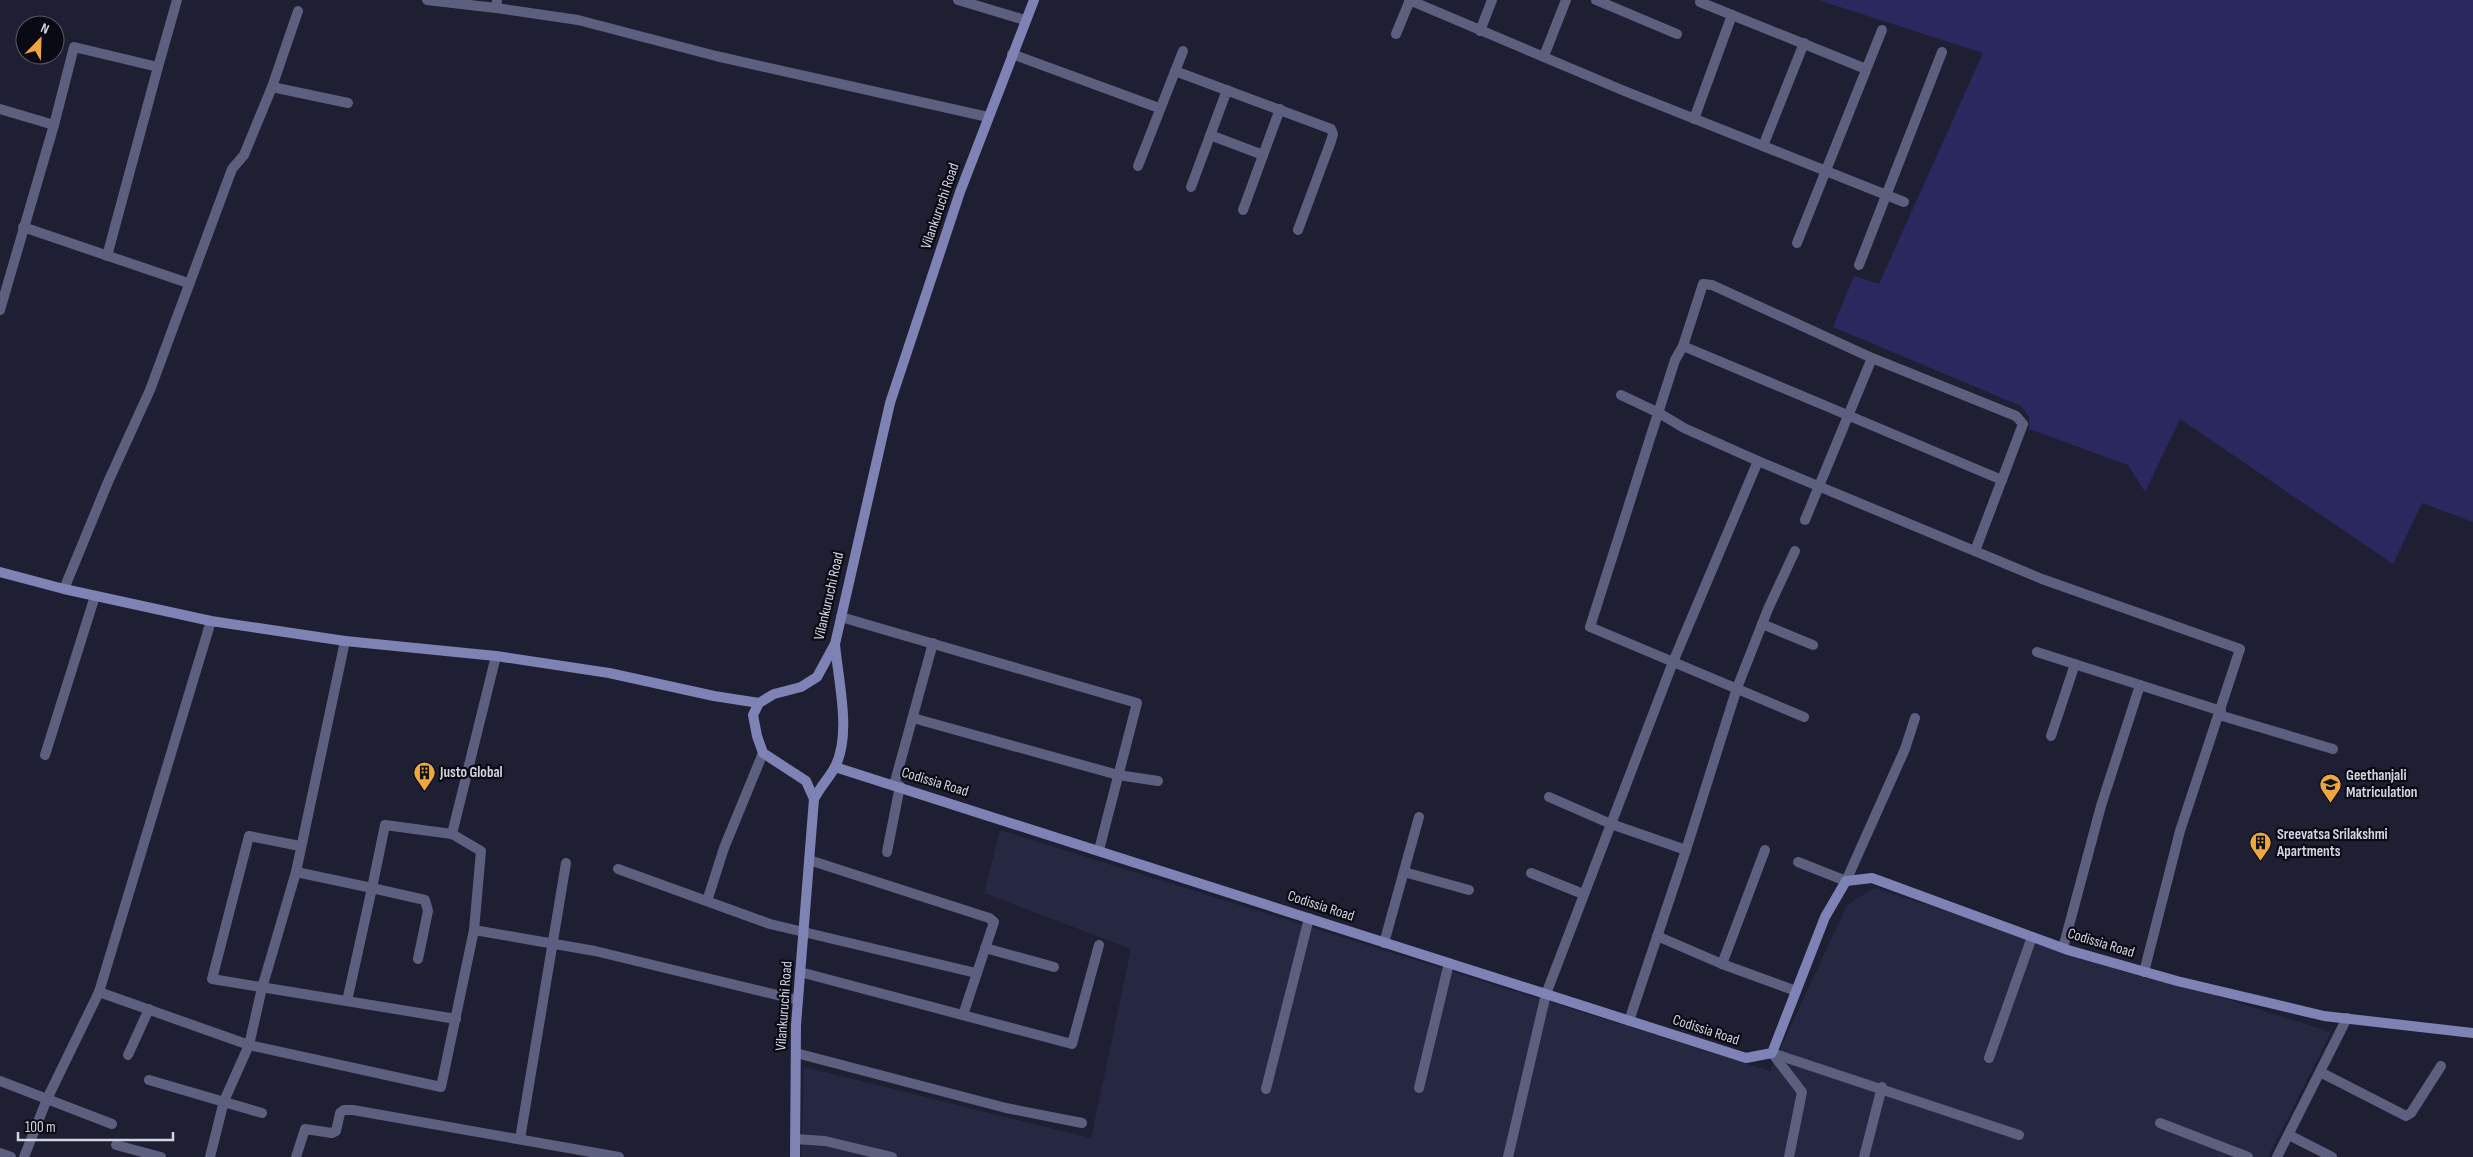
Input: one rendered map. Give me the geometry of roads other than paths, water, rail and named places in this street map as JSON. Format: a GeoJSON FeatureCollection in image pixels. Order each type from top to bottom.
{"type":"FeatureCollection","features":[{"type":"Feature","properties":{"kind":"street"},"geometry":{"type":"LineString","coordinates":[[107,256],[177,0]]}},
{"type":"Feature","properties":{"kind":"street"},"geometry":{"type":"LineString","coordinates":[[427,0],[496,4],[578,20],[716,56],[988,117]]}},
{"type":"Feature","properties":{"kind":"street"},"geometry":{"type":"LineString","coordinates":[[958,0],[1025,20]]}},
{"type":"Feature","properties":{"kind":"street","name":"Vilankuruchi Road"},"geometry":{"type":"LineString","coordinates":[[759,703],[774,694],[801,687],[817,677],[835,644],[890,403],[960,192],[1034,0]]}},
{"type":"Feature","properties":{"kind":"street"},"geometry":{"type":"LineString","coordinates":[[1396,34],[1409,0],[1480,31],[1904,202]]}},
{"type":"Feature","properties":{"kind":"street"},"geometry":{"type":"LineString","coordinates":[[1480,31],[1492,0]]}},
{"type":"Feature","properties":{"kind":"street"},"geometry":{"type":"LineString","coordinates":[[1544,56],[1566,0]]}},
{"type":"Feature","properties":{"kind":"street"},"geometry":{"type":"LineString","coordinates":[[1596,0],[1677,34]]}},
{"type":"Feature","properties":{"kind":"street"},"geometry":{"type":"LineString","coordinates":[[1700,2],[1804,42],[1866,69]]}},
{"type":"Feature","properties":{"kind":"street"},"geometry":{"type":"LineString","coordinates":[[64,589],[108,482],[150,390],[188,283],[232,169],[244,155],[272,87],[298,11]]}},
{"type":"Feature","properties":{"kind":"street"},"geometry":{"type":"LineString","coordinates":[[1694,118],[1732,15]]}},
{"type":"Feature","properties":{"kind":"street"},"geometry":{"type":"LineString","coordinates":[[1797,243],[1882,30]]}},
{"type":"Feature","properties":{"kind":"street"},"geometry":{"type":"LineString","coordinates":[[1763,146],[1804,42]]}},
{"type":"Feature","properties":{"kind":"street"},"geometry":{"type":"LineString","coordinates":[[0,310],[54,125],[74,47],[158,67]]}},
{"type":"Feature","properties":{"kind":"street"},"geometry":{"type":"LineString","coordinates":[[1138,166],[1159,108],[1183,51]]}},
{"type":"Feature","properties":{"kind":"street"},"geometry":{"type":"LineString","coordinates":[[1860,266],[1942,52]]}},
{"type":"Feature","properties":{"kind":"street"},"geometry":{"type":"LineString","coordinates":[[1012,54],[1159,108]]}},
{"type":"Feature","properties":{"kind":"street"},"geometry":{"type":"LineString","coordinates":[[1175,71],[1331,129],[1333,134],[1298,230]]}},
{"type":"Feature","properties":{"kind":"street"},"geometry":{"type":"LineString","coordinates":[[272,87],[348,103]]}},
{"type":"Feature","properties":{"kind":"street"},"geometry":{"type":"LineString","coordinates":[[1191,187],[1227,90]]}},
{"type":"Feature","properties":{"kind":"street"},"geometry":{"type":"LineString","coordinates":[[0,109],[54,125]]}},
{"type":"Feature","properties":{"kind":"street"},"geometry":{"type":"LineString","coordinates":[[1243,210],[1280,109]]}},
{"type":"Feature","properties":{"kind":"street"},"geometry":{"type":"LineString","coordinates":[[1210,135],[1263,155]]}},
{"type":"Feature","properties":{"kind":"street"},"geometry":{"type":"LineString","coordinates":[[23,227],[188,283]]}},
{"type":"Feature","properties":{"kind":"street"},"geometry":{"type":"LineString","coordinates":[[1804,717],[1590,626],[1675,360],[1683,346],[1703,284],[1712,285],[1872,358],[2016,416],[2023,424],[1975,551]]}},
{"type":"Feature","properties":{"kind":"street"},"geometry":{"type":"LineString","coordinates":[[1683,346],[2002,480]]}},
{"type":"Feature","properties":{"kind":"street"},"geometry":{"type":"LineString","coordinates":[[1805,520],[1872,358]]}},
{"type":"Feature","properties":{"kind":"street"},"geometry":{"type":"LineString","coordinates":[[1621,394],[1684,428],[1758,462],[2042,579],[2240,649],[2180,831],[2144,972]]}},
{"type":"Feature","properties":{"kind":"street"},"geometry":{"type":"LineString","coordinates":[[1508,1157],[1546,994],[1674,662],[1758,462]]}},
{"type":"Feature","properties":{"kind":"street"},"geometry":{"type":"LineString","coordinates":[[1629,1021],[1737,688],[1762,624],[1795,551]]}},
{"type":"Feature","properties":{"kind":"street"},"geometry":{"type":"LineString","coordinates":[[0,572],[94,596],[211,621],[345,641],[496,656],[609,672],[714,696],[759,703],[753,715],[763,753],[806,781],[814,799]]}},
{"type":"Feature","properties":{"kind":"street"},"geometry":{"type":"LineString","coordinates":[[45,755],[94,596]]}},
{"type":"Feature","properties":{"kind":"street"},"geometry":{"type":"LineString","coordinates":[[842,617],[1137,703],[1099,850]]}},
{"type":"Feature","properties":{"kind":"street"},"geometry":{"type":"LineString","coordinates":[[24,1157],[46,1099],[99,992],[211,621]]}},
{"type":"Feature","properties":{"kind":"street"},"geometry":{"type":"LineString","coordinates":[[1762,624],[1813,645]]}},
{"type":"Feature","properties":{"kind":"street"},"geometry":{"type":"LineString","coordinates":[[210,1157],[224,1101],[249,1044],[262,988],[296,872],[345,641]]}},
{"type":"Feature","properties":{"kind":"street"},"geometry":{"type":"LineString","coordinates":[[814,799],[820,785],[835,767],[842,743],[844,707],[839,684],[835,644]]}},
{"type":"Feature","properties":{"kind":"street"},"geometry":{"type":"LineString","coordinates":[[886,852],[897,786],[933,644]]}},
{"type":"Feature","properties":{"kind":"street"},"geometry":{"type":"LineString","coordinates":[[2037,652],[2333,749]]}},
{"type":"Feature","properties":{"kind":"street"},"geometry":{"type":"LineString","coordinates":[[452,834],[496,656]]}},
{"type":"Feature","properties":{"kind":"street"},"geometry":{"type":"LineString","coordinates":[[2051,736],[2075,664]]}},
{"type":"Feature","properties":{"kind":"street"},"geometry":{"type":"LineString","coordinates":[[2063,948],[2101,806],[2140,685]]}},
{"type":"Feature","properties":{"kind":"street"},"geometry":{"type":"LineString","coordinates":[[913,718],[1118,776],[1158,781]]}},
{"type":"Feature","properties":{"kind":"street"},"geometry":{"type":"LineString","coordinates":[[1772,1053],[1825,917],[1846,881],[1905,749],[1915,718]]}},
{"type":"Feature","properties":{"kind":"street"},"geometry":{"type":"LineString","coordinates":[[707,901],[724,848],[763,753]]}},
{"type":"Feature","properties":{"kind":"street","name":"Codissia Road"},"geometry":{"type":"LineString","coordinates":[[835,767],[1746,1058],[1772,1053]]}},
{"type":"Feature","properties":{"kind":"street"},"geometry":{"type":"LineString","coordinates":[[1549,797],[1611,824],[1686,850]]}},
{"type":"Feature","properties":{"kind":"street","name":"Vilankuruchi Road"},"geometry":{"type":"LineString","coordinates":[[795,1157],[798,1000],[805,933],[814,799]]}},
{"type":"Feature","properties":{"kind":"street"},"geometry":{"type":"LineString","coordinates":[[1384,943],[1420,818]]}},
{"type":"Feature","properties":{"kind":"street"},"geometry":{"type":"LineString","coordinates":[[99,992],[249,1044],[441,1087],[474,930],[481,851],[452,834],[385,825],[347,1001]]}},
{"type":"Feature","properties":{"kind":"street"},"geometry":{"type":"LineString","coordinates":[[300,846],[249,836],[212,979],[456,1019]]}},
{"type":"Feature","properties":{"kind":"street"},"geometry":{"type":"LineString","coordinates":[[1722,964],[1765,850]]}},
{"type":"Feature","properties":{"kind":"street"},"geometry":{"type":"LineString","coordinates":[[809,860],[989,918],[994,922],[963,1015]]}},
{"type":"Feature","properties":{"kind":"street"},"geometry":{"type":"LineString","coordinates":[[1798,862],[1846,881]]}},
{"type":"Feature","properties":{"kind":"street"},"geometry":{"type":"LineString","coordinates":[[520,1139],[566,863]]}},
{"type":"Feature","properties":{"kind":"street"},"geometry":{"type":"LineString","coordinates":[[618,869],[770,924],[976,973]]}},
{"type":"Feature","properties":{"kind":"street"},"geometry":{"type":"LineString","coordinates":[[296,872],[425,900],[428,912],[418,958]]}},
{"type":"Feature","properties":{"kind":"street"},"geometry":{"type":"LineString","coordinates":[[1404,872],[1470,890]]}},
{"type":"Feature","properties":{"kind":"street"},"geometry":{"type":"LineString","coordinates":[[1531,874],[1583,894]]}},
{"type":"Feature","properties":{"kind":"street","name":"Codissia Road"},"geometry":{"type":"LineString","coordinates":[[1846,881],[1872,878],[2063,948],[2144,972],[2324,1016],[2473,1033]]}},
{"type":"Feature","properties":{"kind":"street"},"geometry":{"type":"LineString","coordinates":[[1266,1089],[1309,918]]}},
{"type":"Feature","properties":{"kind":"street"},"geometry":{"type":"LineString","coordinates":[[474,930],[595,951],[798,1000]]}},
{"type":"Feature","properties":{"kind":"street"},"geometry":{"type":"LineString","coordinates":[[1657,936],[1722,964],[1796,990]]}},
{"type":"Feature","properties":{"kind":"street"},"geometry":{"type":"LineString","coordinates":[[1989,1058],[2032,937]]}},
{"type":"Feature","properties":{"kind":"street"},"geometry":{"type":"LineString","coordinates":[[800,972],[1072,1044],[1100,946]]}},
{"type":"Feature","properties":{"kind":"street"},"geometry":{"type":"LineString","coordinates":[[985,948],[1054,967]]}},
{"type":"Feature","properties":{"kind":"street"},"geometry":{"type":"LineString","coordinates":[[1419,1088],[1449,964]]}},
{"type":"Feature","properties":{"kind":"street"},"geometry":{"type":"LineString","coordinates":[[128,1055],[149,1008]]}},
{"type":"Feature","properties":{"kind":"street"},"geometry":{"type":"LineString","coordinates":[[2278,1157],[2346,1018]]}},
{"type":"Feature","properties":{"kind":"street"},"geometry":{"type":"LineString","coordinates":[[796,1053],[1006,1108],[1082,1123]]}},
{"type":"Feature","properties":{"kind":"street"},"geometry":{"type":"LineString","coordinates":[[1772,1053],[1882,1087],[2019,1135]]}},
{"type":"Feature","properties":{"kind":"street"},"geometry":{"type":"LineString","coordinates":[[1772,1053],[1802,1092],[1790,1157]]}},
{"type":"Feature","properties":{"kind":"street"},"geometry":{"type":"LineString","coordinates":[[2320,1072],[2406,1116],[2411,1113],[2441,1066]]}},
{"type":"Feature","properties":{"kind":"street"},"geometry":{"type":"LineString","coordinates":[[149,1080],[262,1113]]}},
{"type":"Feature","properties":{"kind":"street"},"geometry":{"type":"LineString","coordinates":[[0,1081],[112,1124]]}},
{"type":"Feature","properties":{"kind":"street"},"geometry":{"type":"LineString","coordinates":[[1864,1157],[1882,1087]]}},
{"type":"Feature","properties":{"kind":"street"},"geometry":{"type":"LineString","coordinates":[[296,1157],[305,1129],[326,1133],[336,1131],[340,1113],[344,1110],[619,1157]]}},
{"type":"Feature","properties":{"kind":"street"},"geometry":{"type":"LineString","coordinates":[[2160,1123],[2248,1157]]}},
{"type":"Feature","properties":{"kind":"street"},"geometry":{"type":"LineString","coordinates":[[2288,1135],[2332,1157]]}},
{"type":"Feature","properties":{"kind":"street"},"geometry":{"type":"LineString","coordinates":[[795,1138],[826,1141],[892,1157]]}},
{"type":"Feature","properties":{"kind":"street"},"geometry":{"type":"LineString","coordinates":[[116,1145],[161,1157]]}},
{"type":"Feature","properties":{"kind":"street"},"geometry":{"type":"LineString","coordinates":[[0,1153],[11,1157]]}},
{"type":"Feature","properties":{"kind":"place","name":"Justo Global"},"geometry":{"type":"Point","coordinates":[424,791]}},
{"type":"Feature","properties":{"kind":"place","name":"Geethanjali Matriculation"},"geometry":{"type":"Point","coordinates":[2330,803]}},
{"type":"Feature","properties":{"kind":"place","name":"Sreevatsa Srilakshmi Apartments"},"geometry":{"type":"Point","coordinates":[2261,862]}}]}
